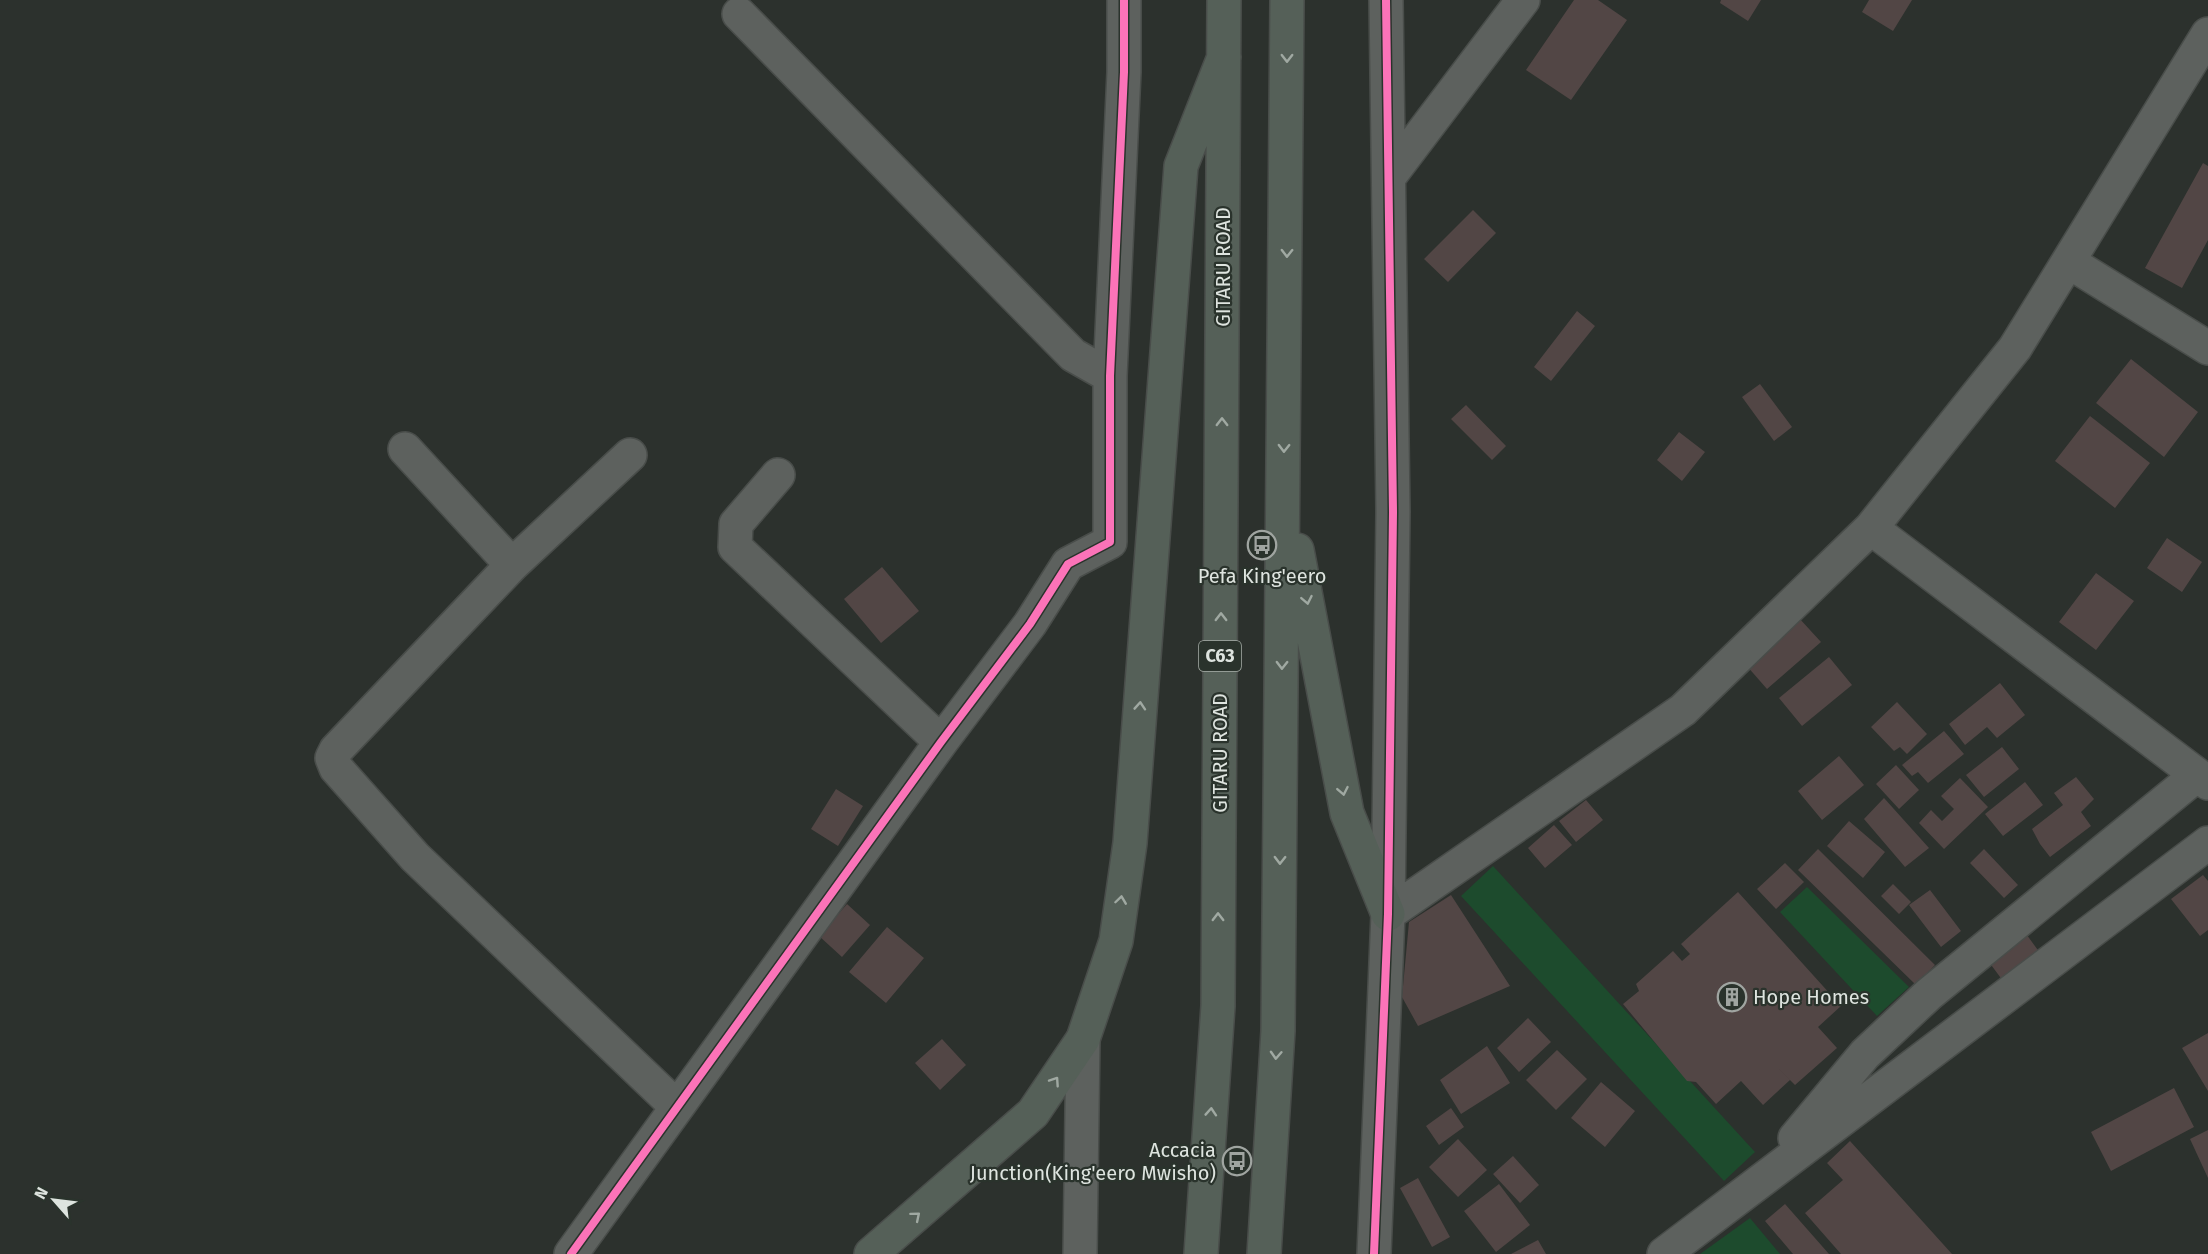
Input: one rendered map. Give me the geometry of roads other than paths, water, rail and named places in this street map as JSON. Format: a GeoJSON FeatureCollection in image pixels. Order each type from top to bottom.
{"type":"FeatureCollection","features":[{"type":"Feature","properties":{"kind":"main road","name":"GITARU ROAD"},"geometry":{"type":"LineString","coordinates":[[1201,1254],[1218,1006],[1224,0]]}},
{"type":"Feature","properties":{"kind":"main road"},"geometry":{"type":"LineString","coordinates":[[1264,1254],[1278,1031],[1287,0]]}},
{"type":"Feature","properties":{"kind":"main road"},"geometry":{"type":"LineString","coordinates":[[871,1254],[1033,1113],[1083,1039],[1116,940],[1130,843],[1181,166],[1224,57]]}},
{"type":"Feature","properties":{"kind":"main road"},"geometry":{"type":"LineString","coordinates":[[1284,480],[1347,813],[1388,914]]}},
{"type":"Feature","properties":{"kind":"street"},"geometry":{"type":"LineString","coordinates":[[571,1254],[941,742],[1030,624],[1068,564],[1110,542],[1110,376],[1124,72],[1124,0]]}},
{"type":"Feature","properties":{"kind":"street"},"geometry":{"type":"LineString","coordinates":[[1374,1254],[1388,914],[1393,512],[1386,0]]}},
{"type":"Feature","properties":{"kind":"street"},"geometry":{"type":"LineString","coordinates":[[1389,177],[1522,0]]}},
{"type":"Feature","properties":{"kind":"street"},"geometry":{"type":"LineString","coordinates":[[739,14],[1073,356],[1110,376]]}},
{"type":"Feature","properties":{"kind":"street"},"geometry":{"type":"LineString","coordinates":[[1388,914],[1683,710],[1871,528],[2015,348],[2208,34]]}},
{"type":"Feature","properties":{"kind":"street"},"geometry":{"type":"LineString","coordinates":[[2069,262],[2208,348]]}},
{"type":"Feature","properties":{"kind":"street"},"geometry":{"type":"LineString","coordinates":[[405,449],[512,565]]}},
{"type":"Feature","properties":{"kind":"street"},"geometry":{"type":"LineString","coordinates":[[630,455],[512,565],[336,750],[332,758],[336,768],[415,857],[678,1107]]}},
{"type":"Feature","properties":{"kind":"street"},"geometry":{"type":"LineString","coordinates":[[778,475],[736,524],[735,547],[941,742]]}},
{"type":"Feature","properties":{"kind":"street"},"geometry":{"type":"LineString","coordinates":[[1755,1184],[1864,1054],[1929,994],[2203,779],[1871,528]]}},
{"type":"Feature","properties":{"kind":"street"},"geometry":{"type":"LineString","coordinates":[[1664,1254],[2208,843]]}},
{"type":"Feature","properties":{"kind":"street"},"geometry":{"type":"LineString","coordinates":[[1080,1254],[1083,1039]]}},
{"type":"Feature","properties":{"kind":"place","name":"Pefa King'eero"},"geometry":{"type":"Point","coordinates":[1262,545]}},
{"type":"Feature","properties":{"kind":"place","name":"Hope Homes"},"geometry":{"type":"Point","coordinates":[1732,997]}},
{"type":"Feature","properties":{"kind":"place","name":"Accacia Junction(King'eero Mwisho)"},"geometry":{"type":"Point","coordinates":[1237,1161]}}]}
